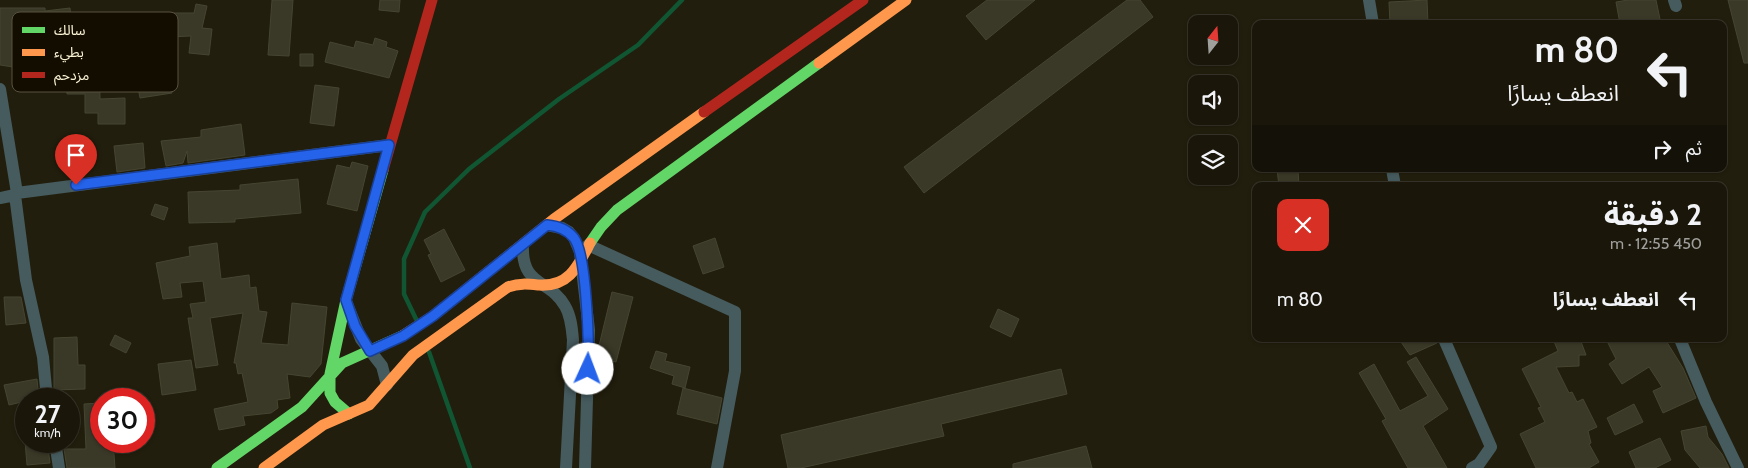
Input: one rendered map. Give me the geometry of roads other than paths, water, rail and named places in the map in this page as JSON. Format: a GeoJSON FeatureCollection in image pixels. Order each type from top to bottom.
{"type":"FeatureCollection","features":[{"type":"Feature","properties":{"kind":"main road"},"geometry":{"type":"LineString","coordinates":[[349,414],[335,402],[330,393],[330,374],[346,300],[432,0]]}},
{"type":"Feature","properties":{"kind":"main road"},"geometry":{"type":"LineString","coordinates":[[217,468],[302,407],[330,374],[349,359],[403,336],[433,316],[547,225],[863,0]]}},
{"type":"Feature","properties":{"kind":"main road"},"geometry":{"type":"LineString","coordinates":[[264,468],[313,431],[369,405],[413,356],[508,286],[518,282],[558,284],[570,278],[576,272],[588,245],[606,220],[617,210],[906,0]]}},
{"type":"Feature","properties":{"kind":"street"},"geometry":{"type":"LineString","coordinates":[[1369,0],[1372,20]]}},
{"type":"Feature","properties":{"kind":"street"},"geometry":{"type":"LineString","coordinates":[[0,89],[16,194],[26,280],[43,357],[47,388]]}},
{"type":"Feature","properties":{"kind":"street"},"geometry":{"type":"LineString","coordinates":[[0,198],[16,194],[389,145]]}},
{"type":"Feature","properties":{"kind":"street"},"geometry":{"type":"LineString","coordinates":[[547,225],[562,228],[574,238],[580,252],[589,330],[585,468]]}},
{"type":"Feature","properties":{"kind":"street"},"geometry":{"type":"LineString","coordinates":[[523,245],[524,263],[528,271],[540,284],[560,299],[566,307],[571,323],[573,340],[566,468]]}},
{"type":"Feature","properties":{"kind":"street"},"geometry":{"type":"LineString","coordinates":[[588,245],[735,312],[735,371],[717,468]]}},
{"type":"Feature","properties":{"kind":"street"},"geometry":{"type":"LineString","coordinates":[[346,300],[355,326],[370,351],[382,366],[388,385]]}},
{"type":"Feature","properties":{"kind":"street"},"geometry":{"type":"LineString","coordinates":[[1445,342],[1491,447],[1477,466]]}},
{"type":"Feature","properties":{"kind":"street"},"geometry":{"type":"LineString","coordinates":[[1681,342],[1706,402],[1738,468]]}},
{"type":"Feature","properties":{"kind":"street"},"geometry":{"type":"LineString","coordinates":[[57,453],[59,468]]}},
{"type":"Feature","properties":{"kind":"waterway"},"geometry":{"type":"LineString","coordinates":[[416,319],[404,294],[404,259],[425,212],[469,169],[559,99],[638,45],[682,0]]}},
{"type":"Feature","properties":{"kind":"waterway"},"geometry":{"type":"LineString","coordinates":[[429,352],[470,468]]}}]}
